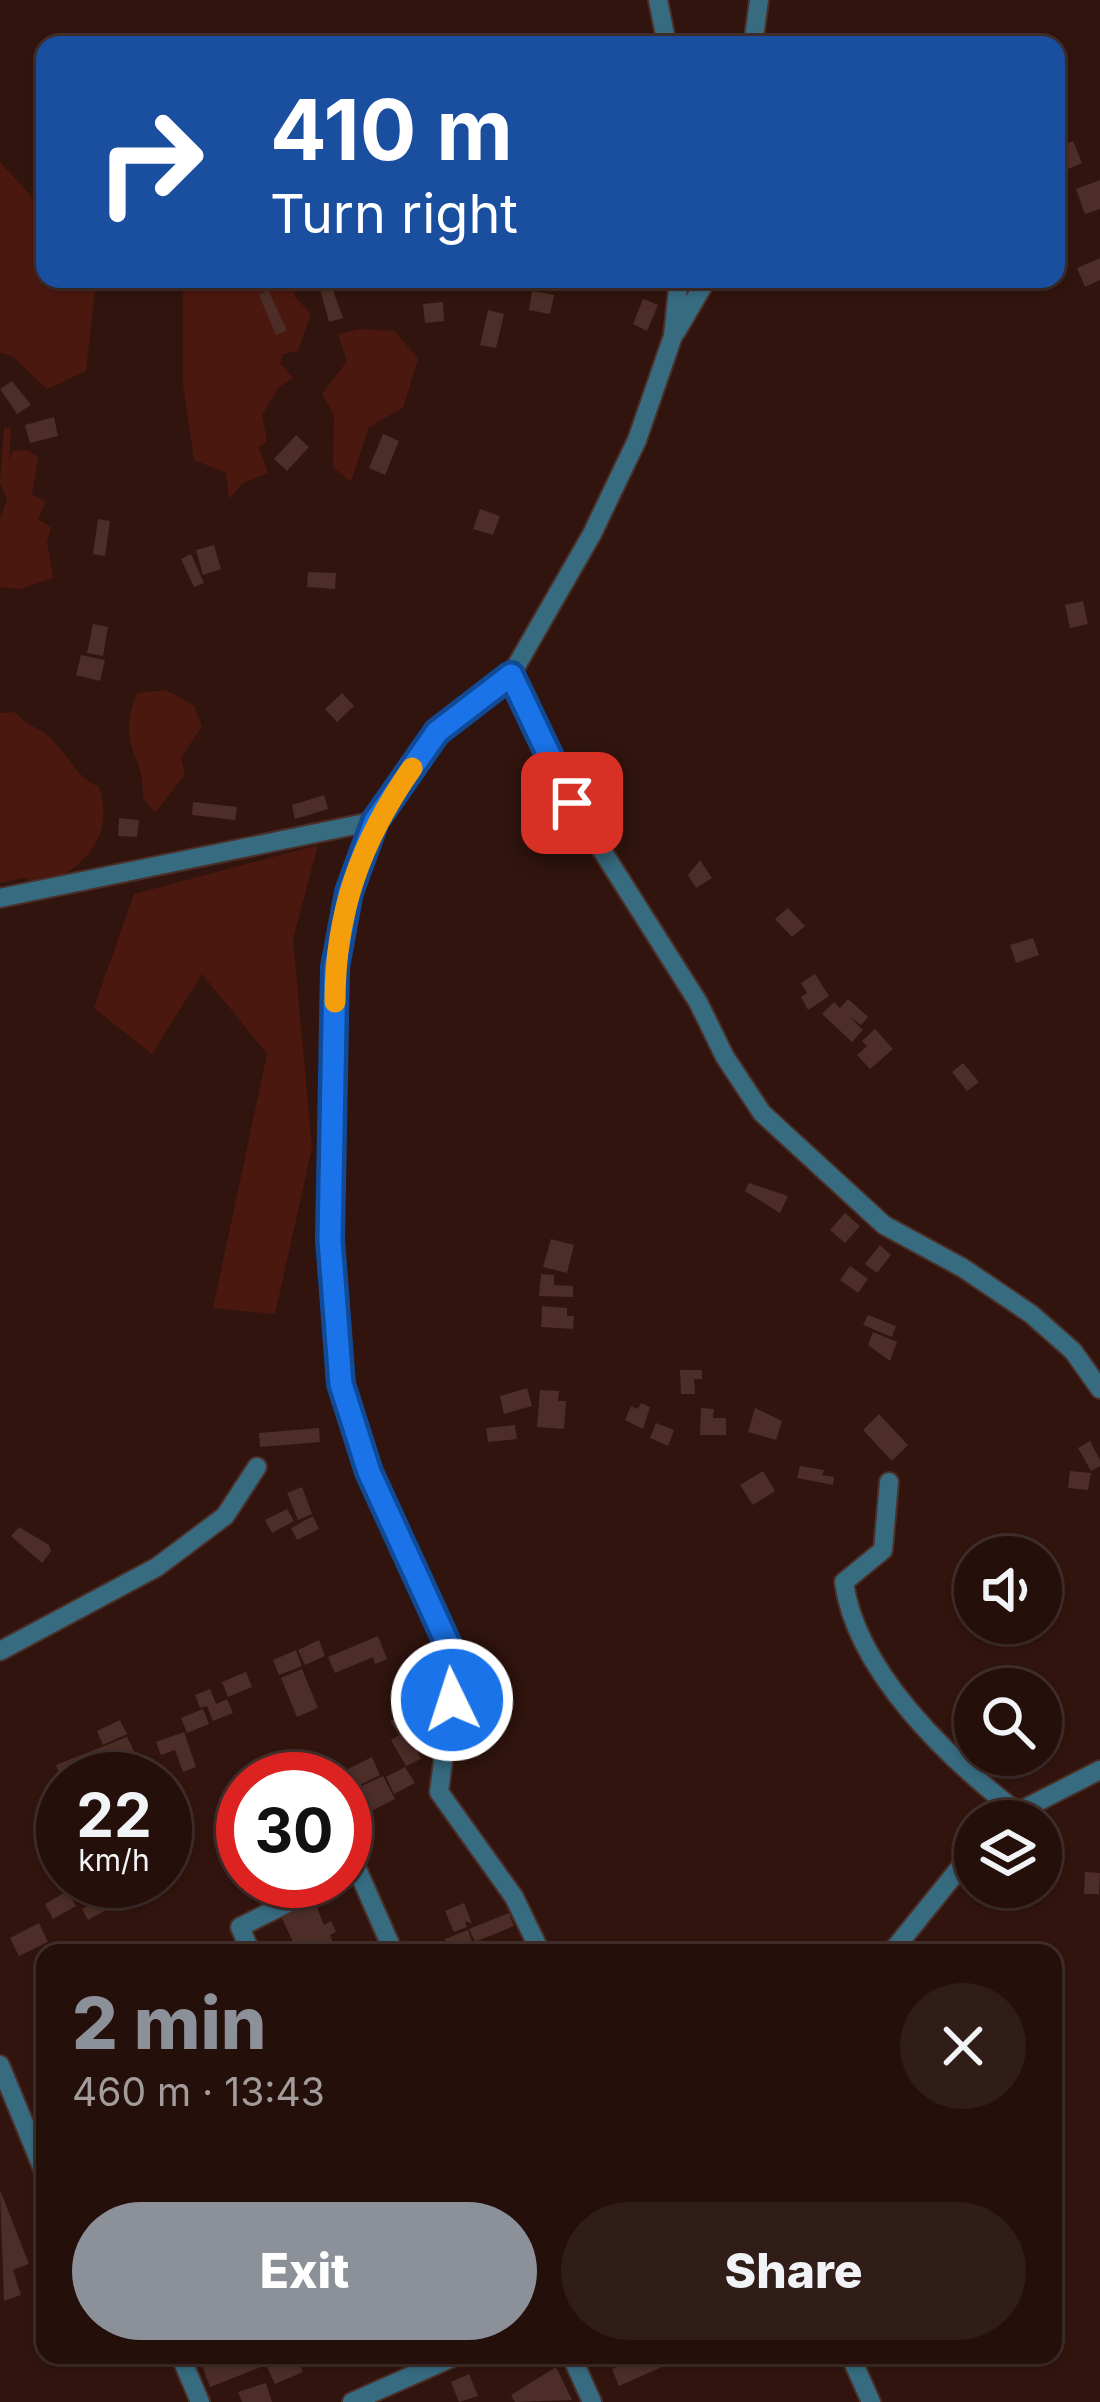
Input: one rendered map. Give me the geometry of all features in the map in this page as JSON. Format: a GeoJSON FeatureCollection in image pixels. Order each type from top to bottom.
{"type":"FeatureCollection","features":[{"type":"Feature","properties":{"kind":"street"},"geometry":{"type":"LineString","coordinates":[[658,0],[666,36]]}},
{"type":"Feature","properties":{"kind":"street"},"geometry":{"type":"LineString","coordinates":[[754,36],[759,0]]}},
{"type":"Feature","properties":{"kind":"street"},"geometry":{"type":"LineString","coordinates":[[673,336],[678,288]]}},
{"type":"Feature","properties":{"kind":"street"},"geometry":{"type":"LineString","coordinates":[[537,1944],[514,1898],[439,1792],[456,1662],[369,1472],[341,1384],[330,1240],[335,967],[349,892],[375,821],[437,732],[511,675],[592,533],[637,440],[673,336],[702,288]]}},
{"type":"Feature","properties":{"kind":"street"},"geometry":{"type":"LineString","coordinates":[[511,675],[572,803],[762,1113],[884,1225],[963,1268],[1030,1314],[1073,1351],[1100,1389]]}},
{"type":"Feature","properties":{"kind":"street"},"geometry":{"type":"LineString","coordinates":[[0,898],[375,821]]}},
{"type":"Feature","properties":{"kind":"street"},"geometry":{"type":"LineString","coordinates":[[0,1652],[157,1567],[225,1516],[257,1466]]}},
{"type":"Feature","properties":{"kind":"street"},"geometry":{"type":"LineString","coordinates":[[890,1482],[883,1550],[844,1582],[849,1617],[862,1645],[928,1735],[992,1800]]}},
{"type":"Feature","properties":{"kind":"street"},"geometry":{"type":"LineString","coordinates":[[1040,1800],[1100,1770]]}},
{"type":"Feature","properties":{"kind":"street"},"geometry":{"type":"LineString","coordinates":[[898,1944],[954,1875]]}},
{"type":"Feature","properties":{"kind":"street"},"geometry":{"type":"LineString","coordinates":[[372,1903],[390,1944]]}},
{"type":"Feature","properties":{"kind":"street"},"geometry":{"type":"LineString","coordinates":[[247,1944],[240,1927],[278,1908]]}},
{"type":"Feature","properties":{"kind":"street"},"geometry":{"type":"LineString","coordinates":[[0,2065],[36,2152]]}},
{"type":"Feature","properties":{"kind":"street"},"geometry":{"type":"LineString","coordinates":[[184,2364],[200,2402]]}},
{"type":"Feature","properties":{"kind":"street"},"geometry":{"type":"LineString","coordinates":[[352,2402],[438,2364]]}},
{"type":"Feature","properties":{"kind":"street"},"geometry":{"type":"LineString","coordinates":[[576,2364],[592,2402]]}},
{"type":"Feature","properties":{"kind":"street"},"geometry":{"type":"LineString","coordinates":[[854,2364],[871,2402]]}},
{"type":"Feature","properties":{"kind":"shaded area"},"geometry":{"type":"Polygon","coordinates":[[[0,162],[36,201],[36,288],[95,288],[86,371],[47,389],[12,356],[0,353],[0,162]]]}},
{"type":"Feature","properties":{"kind":"shaded area"},"geometry":{"type":"Polygon","coordinates":[[[294,288],[295,297],[311,314],[298,351],[283,354],[280,364],[293,377],[278,388],[262,415],[267,441],[259,448],[268,473],[243,483],[229,499],[226,473],[194,460],[183,385],[183,291],[294,288]]]}},
{"type":"Feature","properties":{"kind":"shaded area"},"geometry":{"type":"Polygon","coordinates":[[[360,329],[395,331],[418,359],[403,408],[369,427],[351,482],[333,467],[334,415],[322,394],[347,361],[338,334],[360,329]]]}},
{"type":"Feature","properties":{"kind":"shaded area"},"geometry":{"type":"Polygon","coordinates":[[[4,427],[11,429],[9,460],[13,451],[28,450],[38,457],[32,495],[46,502],[38,519],[51,527],[47,542],[53,578],[20,589],[0,587],[0,519],[7,499],[0,483],[4,427]]]}},
{"type":"Feature","properties":{"kind":"shaded area"},"geometry":{"type":"Polygon","coordinates":[[[166,690],[194,706],[202,726],[181,758],[185,775],[155,813],[143,798],[129,727],[137,693],[166,690]]]}},
{"type":"Feature","properties":{"kind":"shaded area"},"geometry":{"type":"Polygon","coordinates":[[[15,712],[48,736],[99,787],[103,804],[94,846],[74,868],[46,885],[23,878],[0,883],[0,713],[15,712]]]}},
{"type":"Feature","properties":{"kind":"shaded area"},"geometry":{"type":"Polygon","coordinates":[[[318,845],[293,939],[312,1148],[275,1314],[213,1308],[267,1054],[202,974],[152,1054],[94,1008],[134,894],[318,845]]]}},
{"type":"Feature","properties":{"kind":"building"},"geometry":{"type":"Polygon","coordinates":[[[1073,141],[1082,163],[1066,170],[1065,167],[1065,144],[1073,141]]]}},
{"type":"Feature","properties":{"kind":"building"},"geometry":{"type":"Polygon","coordinates":[[[1100,180],[1100,209],[1085,214],[1076,189],[1100,180]]]}},
{"type":"Feature","properties":{"kind":"building"},"geometry":{"type":"Polygon","coordinates":[[[1100,258],[1100,280],[1085,287],[1077,268],[1100,258]]]}},
{"type":"Feature","properties":{"kind":"building"},"geometry":{"type":"Polygon","coordinates":[[[320,288],[332,288],[343,318],[329,322],[320,288]]]}},
{"type":"Feature","properties":{"kind":"building"},"geometry":{"type":"Polygon","coordinates":[[[268,290],[287,330],[276,335],[259,295],[268,290]]]}},
{"type":"Feature","properties":{"kind":"building"},"geometry":{"type":"Polygon","coordinates":[[[532,291],[554,295],[550,314],[529,310],[532,291]]]}},
{"type":"Feature","properties":{"kind":"building"},"geometry":{"type":"Polygon","coordinates":[[[643,299],[658,305],[647,331],[633,324],[643,299]]]}},
{"type":"Feature","properties":{"kind":"building"},"geometry":{"type":"Polygon","coordinates":[[[443,302],[444,321],[425,323],[423,304],[443,302]]]}},
{"type":"Feature","properties":{"kind":"building"},"geometry":{"type":"Polygon","coordinates":[[[488,310],[504,314],[496,348],[480,345],[488,310]]]}},
{"type":"Feature","properties":{"kind":"building"},"geometry":{"type":"Polygon","coordinates":[[[12,381],[31,405],[17,414],[0,389],[12,381]]]}},
{"type":"Feature","properties":{"kind":"building"},"geometry":{"type":"Polygon","coordinates":[[[54,417],[58,436],[30,443],[25,425],[54,417]]]}},
{"type":"Feature","properties":{"kind":"building"},"geometry":{"type":"Polygon","coordinates":[[[383,434],[399,441],[385,475],[369,468],[383,434]]]}},
{"type":"Feature","properties":{"kind":"building"},"geometry":{"type":"Polygon","coordinates":[[[296,435],[309,447],[287,471],[274,459],[296,435]]]}},
{"type":"Feature","properties":{"kind":"building"},"geometry":{"type":"Polygon","coordinates":[[[480,509],[500,516],[493,535],[473,529],[480,509]]]}},
{"type":"Feature","properties":{"kind":"building"},"geometry":{"type":"Polygon","coordinates":[[[98,519],[110,521],[105,556],[93,554],[98,519]]]}},
{"type":"Feature","properties":{"kind":"building"},"geometry":{"type":"Polygon","coordinates":[[[214,545],[221,569],[203,575],[196,550],[214,545]]]}},
{"type":"Feature","properties":{"kind":"building"},"geometry":{"type":"Polygon","coordinates":[[[191,554],[204,583],[194,587],[181,559],[191,554]]]}},
{"type":"Feature","properties":{"kind":"building"},"geometry":{"type":"Polygon","coordinates":[[[308,572],[336,573],[335,589],[307,587],[308,572]]]}},
{"type":"Feature","properties":{"kind":"building"},"geometry":{"type":"Polygon","coordinates":[[[1083,601],[1088,624],[1070,628],[1065,605],[1083,601]]]}},
{"type":"Feature","properties":{"kind":"building"},"geometry":{"type":"Polygon","coordinates":[[[93,624],[108,627],[103,656],[87,653],[93,624]]]}},
{"type":"Feature","properties":{"kind":"building"},"geometry":{"type":"Polygon","coordinates":[[[81,655],[105,660],[100,681],[76,675],[81,655]]]}},
{"type":"Feature","properties":{"kind":"building"},"geometry":{"type":"Polygon","coordinates":[[[342,693],[354,706],[337,722],[325,709],[342,693]]]}},
{"type":"Feature","properties":{"kind":"building"},"geometry":{"type":"Polygon","coordinates":[[[324,795],[328,809],[295,819],[292,805],[324,795]]]}},
{"type":"Feature","properties":{"kind":"building"},"geometry":{"type":"Polygon","coordinates":[[[193,802],[237,807],[235,820],[192,815],[193,802]]]}},
{"type":"Feature","properties":{"kind":"building"},"geometry":{"type":"Polygon","coordinates":[[[119,818],[139,820],[137,837],[118,836],[119,818]]]}},
{"type":"Feature","properties":{"kind":"building"},"geometry":{"type":"Polygon","coordinates":[[[700,860],[712,878],[696,888],[688,875],[700,860]]]}},
{"type":"Feature","properties":{"kind":"building"},"geometry":{"type":"Polygon","coordinates":[[[788,908],[805,926],[792,937],[775,919],[788,908]]]}},
{"type":"Feature","properties":{"kind":"building"},"geometry":{"type":"Polygon","coordinates":[[[1033,938],[1039,955],[1016,963],[1010,945],[1033,938]]]}},
{"type":"Feature","properties":{"kind":"building"},"geometry":{"type":"Polygon","coordinates":[[[815,974],[829,996],[808,1010],[801,983],[815,974]]]}},
{"type":"Feature","properties":{"kind":"building"},"geometry":{"type":"Polygon","coordinates":[[[848,999],[868,1017],[861,1025],[850,1017],[863,1030],[852,1042],[822,1014],[834,1002],[840,1008],[848,999]]]}},
{"type":"Feature","properties":{"kind":"building"},"geometry":{"type":"Polygon","coordinates":[[[875,1029],[893,1049],[870,1069],[857,1055],[867,1046],[862,1041],[875,1029]]]}},
{"type":"Feature","properties":{"kind":"building"},"geometry":{"type":"Polygon","coordinates":[[[963,1063],[979,1082],[967,1091],[952,1072],[963,1063]]]}},
{"type":"Feature","properties":{"kind":"building"},"geometry":{"type":"Polygon","coordinates":[[[749,1183],[788,1196],[780,1213],[745,1191],[749,1183]]]}},
{"type":"Feature","properties":{"kind":"building"},"geometry":{"type":"Polygon","coordinates":[[[845,1213],[860,1226],[845,1243],[830,1230],[845,1213]]]}},
{"type":"Feature","properties":{"kind":"building"},"geometry":{"type":"Polygon","coordinates":[[[551,1239],[574,1245],[567,1273],[543,1267],[551,1239]]]}},
{"type":"Feature","properties":{"kind":"building"},"geometry":{"type":"Polygon","coordinates":[[[880,1245],[891,1255],[877,1273],[865,1264],[880,1245]]]}},
{"type":"Feature","properties":{"kind":"building"},"geometry":{"type":"Polygon","coordinates":[[[850,1266],[868,1279],[858,1293],[840,1280],[850,1266]]]}},
{"type":"Feature","properties":{"kind":"building"},"geometry":{"type":"Polygon","coordinates":[[[541,1274],[554,1275],[554,1285],[573,1286],[573,1297],[539,1296],[541,1274]]]}},
{"type":"Feature","properties":{"kind":"building"},"geometry":{"type":"Polygon","coordinates":[[[542,1306],[567,1308],[567,1316],[574,1316],[573,1329],[541,1327],[542,1306]]]}},
{"type":"Feature","properties":{"kind":"building"},"geometry":{"type":"Polygon","coordinates":[[[868,1315],[896,1326],[892,1337],[863,1325],[868,1315]]]}},
{"type":"Feature","properties":{"kind":"building"},"geometry":{"type":"Polygon","coordinates":[[[873,1332],[897,1342],[890,1361],[868,1345],[873,1332]]]}},
{"type":"Feature","properties":{"kind":"building"},"geometry":{"type":"Polygon","coordinates":[[[680,1370],[702,1370],[702,1379],[694,1379],[695,1394],[681,1394],[680,1370]]]}},
{"type":"Feature","properties":{"kind":"building"},"geometry":{"type":"Polygon","coordinates":[[[527,1388],[532,1406],[504,1414],[500,1396],[527,1388]]]}},
{"type":"Feature","properties":{"kind":"building"},"geometry":{"type":"Polygon","coordinates":[[[540,1390],[559,1391],[558,1401],[566,1401],[564,1429],[537,1427],[540,1390]]]}},
{"type":"Feature","properties":{"kind":"building"},"geometry":{"type":"Polygon","coordinates":[[[641,1403],[650,1407],[643,1429],[625,1420],[631,1406],[638,1409],[641,1403]]]}},
{"type":"Feature","properties":{"kind":"building"},"geometry":{"type":"Polygon","coordinates":[[[701,1408],[714,1409],[713,1418],[726,1418],[726,1435],[700,1435],[701,1408]]]}},
{"type":"Feature","properties":{"kind":"building"},"geometry":{"type":"Polygon","coordinates":[[[755,1408],[782,1421],[776,1440],[748,1432],[755,1408]]]}},
{"type":"Feature","properties":{"kind":"building"},"geometry":{"type":"Polygon","coordinates":[[[879,1414],[908,1445],[892,1461],[863,1430],[879,1414]]]}},
{"type":"Feature","properties":{"kind":"building"},"geometry":{"type":"Polygon","coordinates":[[[656,1423],[674,1430],[668,1446],[650,1438],[656,1423]]]}},
{"type":"Feature","properties":{"kind":"building"},"geometry":{"type":"Polygon","coordinates":[[[515,1425],[517,1439],[488,1442],[486,1428],[515,1425]]]}},
{"type":"Feature","properties":{"kind":"building"},"geometry":{"type":"Polygon","coordinates":[[[319,1428],[320,1442],[260,1447],[259,1433],[319,1428]]]}},
{"type":"Feature","properties":{"kind":"building"},"geometry":{"type":"Polygon","coordinates":[[[1090,1441],[1100,1460],[1100,1466],[1091,1471],[1078,1448],[1090,1441]]]}},
{"type":"Feature","properties":{"kind":"building"},"geometry":{"type":"Polygon","coordinates":[[[800,1466],[824,1470],[822,1475],[834,1477],[833,1485],[797,1478],[800,1466]]]}},
{"type":"Feature","properties":{"kind":"building"},"geometry":{"type":"Polygon","coordinates":[[[763,1471],[775,1491],[753,1505],[740,1485],[763,1471]]]}},
{"type":"Feature","properties":{"kind":"building"},"geometry":{"type":"Polygon","coordinates":[[[1070,1471],[1091,1473],[1088,1490],[1068,1488],[1070,1471]]]}},
{"type":"Feature","properties":{"kind":"building"},"geometry":{"type":"Polygon","coordinates":[[[302,1487],[312,1514],[298,1520],[287,1493],[302,1487]]]}},
{"type":"Feature","properties":{"kind":"building"},"geometry":{"type":"Polygon","coordinates":[[[287,1509],[294,1521],[272,1533],[265,1520],[287,1509]]]}},
{"type":"Feature","properties":{"kind":"building"},"geometry":{"type":"Polygon","coordinates":[[[313,1516],[319,1529],[297,1540],[291,1528],[313,1516]]]}},
{"type":"Feature","properties":{"kind":"building"},"geometry":{"type":"Polygon","coordinates":[[[19,1527],[49,1545],[51,1551],[42,1563],[11,1536],[19,1527]]]}},
{"type":"Feature","properties":{"kind":"building"},"geometry":{"type":"Polygon","coordinates":[[[378,1636],[387,1659],[375,1664],[373,1657],[335,1673],[328,1657],[378,1636]]]}},
{"type":"Feature","properties":{"kind":"building"},"geometry":{"type":"Polygon","coordinates":[[[319,1640],[325,1656],[305,1665],[298,1650],[319,1640]]]}},
{"type":"Feature","properties":{"kind":"building"},"geometry":{"type":"Polygon","coordinates":[[[296,1650],[302,1666],[279,1675],[273,1660],[296,1650]]]}},
{"type":"Feature","properties":{"kind":"building"},"geometry":{"type":"Polygon","coordinates":[[[302,1669],[318,1708],[297,1717],[281,1678],[302,1669]]]}},
{"type":"Feature","properties":{"kind":"building"},"geometry":{"type":"Polygon","coordinates":[[[246,1672],[252,1687],[228,1697],[222,1682],[246,1672]]]}},
{"type":"Feature","properties":{"kind":"building"},"geometry":{"type":"Polygon","coordinates":[[[210,1689],[216,1704],[227,1699],[233,1713],[213,1721],[207,1706],[200,1708],[195,1695],[210,1689]]]}},
{"type":"Feature","properties":{"kind":"building"},"geometry":{"type":"Polygon","coordinates":[[[203,1709],[209,1724],[187,1733],[181,1718],[203,1709]]]}},
{"type":"Feature","properties":{"kind":"building"},"geometry":{"type":"Polygon","coordinates":[[[409,1711],[425,1739],[414,1745],[421,1759],[406,1766],[391,1740],[399,1735],[390,1721],[409,1711]]]}},
{"type":"Feature","properties":{"kind":"building"},"geometry":{"type":"Polygon","coordinates":[[[120,1720],[127,1734],[103,1745],[97,1731],[120,1720]]]}},
{"type":"Feature","properties":{"kind":"building"},"geometry":{"type":"Polygon","coordinates":[[[184,1732],[191,1752],[160,1752],[156,1742],[184,1732]]]}},
{"type":"Feature","properties":{"kind":"building"},"geometry":{"type":"Polygon","coordinates":[[[127,1737],[134,1751],[132,1752],[89,1752],[127,1737]]]}},
{"type":"Feature","properties":{"kind":"building"},"geometry":{"type":"Polygon","coordinates":[[[405,1767],[415,1783],[394,1794],[386,1777],[405,1767]]]}},
{"type":"Feature","properties":{"kind":"building"},"geometry":{"type":"Polygon","coordinates":[[[383,1776],[395,1799],[372,1810],[372,1781],[383,1776]]]}},
{"type":"Feature","properties":{"kind":"building"},"geometry":{"type":"Polygon","coordinates":[[[1085,1872],[1100,1873],[1099,1894],[1084,1894],[1085,1872]]]}},
{"type":"Feature","properties":{"kind":"building"},"geometry":{"type":"Polygon","coordinates":[[[464,1903],[472,1924],[465,1921],[467,1927],[454,1932],[445,1911],[464,1903]]]}},
{"type":"Feature","properties":{"kind":"building"},"geometry":{"type":"Polygon","coordinates":[[[47,1908],[72,1908],[53,1919],[47,1908]]]}},
{"type":"Feature","properties":{"kind":"building"},"geometry":{"type":"Polygon","coordinates":[[[84,1908],[110,1908],[88,1920],[84,1908]]]}},
{"type":"Feature","properties":{"kind":"building"},"geometry":{"type":"Polygon","coordinates":[[[295,1908],[317,1908],[324,1925],[331,1921],[336,1932],[330,1935],[334,1944],[294,1944],[280,1914],[295,1908]]]}},
{"type":"Feature","properties":{"kind":"building"},"geometry":{"type":"Polygon","coordinates":[[[509,1913],[514,1926],[475,1942],[469,1929],[509,1913]]]}},
{"type":"Feature","properties":{"kind":"building"},"geometry":{"type":"Polygon","coordinates":[[[39,1923],[48,1942],[19,1956],[10,1938],[39,1923]]]}},
{"type":"Feature","properties":{"kind":"building"},"geometry":{"type":"Polygon","coordinates":[[[468,1930],[473,1944],[447,1944],[445,1939],[468,1930]]]}},
{"type":"Feature","properties":{"kind":"building"},"geometry":{"type":"Polygon","coordinates":[[[0,2190],[29,2264],[13,2270],[21,2295],[4,2301],[0,2190]]]}},
{"type":"Feature","properties":{"kind":"building"},"geometry":{"type":"Polygon","coordinates":[[[201,2364],[300,2364],[303,2372],[275,2384],[266,2365],[210,2387],[201,2364]]]}},
{"type":"Feature","properties":{"kind":"building"},"geometry":{"type":"Polygon","coordinates":[[[623,2364],[669,2364],[619,2386],[612,2369],[623,2364]]]}},
{"type":"Feature","properties":{"kind":"building"},"geometry":{"type":"Polygon","coordinates":[[[556,2367],[572,2400],[515,2402],[511,2395],[556,2367]]]}},
{"type":"Feature","properties":{"kind":"building"},"geometry":{"type":"Polygon","coordinates":[[[469,2374],[478,2396],[459,2402],[451,2382],[469,2374]]]}},
{"type":"Feature","properties":{"kind":"building"},"geometry":{"type":"Polygon","coordinates":[[[266,2383],[272,2402],[242,2402],[238,2392],[266,2383]]]}},
{"type":"Feature","properties":{"kind":"slow traffic"},"geometry":{"type":"LineString","coordinates":[[335,1002],[335,967],[349,892],[375,821],[412,768]]}},
{"type":"Feature","properties":{"kind":"route"},"geometry":{"type":"LineString","coordinates":[[452,1700],[456,1662],[369,1472],[341,1384],[330,1240],[335,967],[349,892],[375,821],[437,732],[511,675],[572,803]]}}]}
